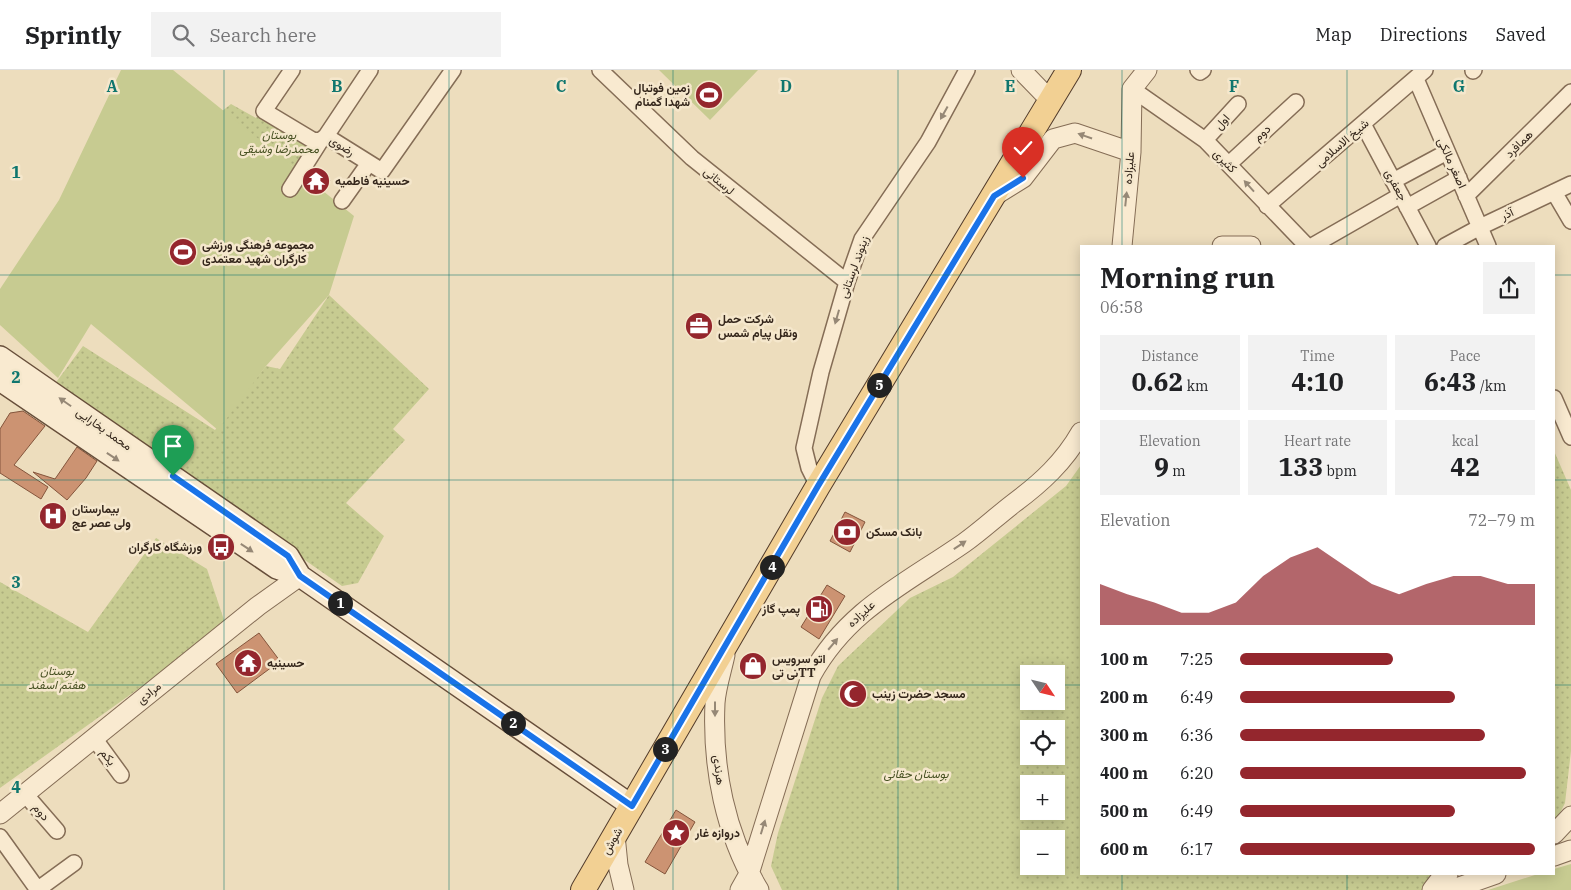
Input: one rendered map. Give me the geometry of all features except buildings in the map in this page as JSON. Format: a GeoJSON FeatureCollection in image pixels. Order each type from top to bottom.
{"type":"FeatureCollection","features":[{"type":"Feature","properties":{"kind":"main road","name":"شوش"},"geometry":{"type":"LineString","coordinates":[[583,890],[818,486],[1069,70]]}},
{"type":"Feature","properties":{"kind":"main road","name":"محمد بخارایی"},"geometry":{"type":"LineString","coordinates":[[0,357],[288,556],[300,576]]}},
{"type":"Feature","properties":{"kind":"main road","name":"محمد بخارایی"},"geometry":{"type":"LineString","coordinates":[[0,380],[277,568],[300,576],[632,806]]}},
{"type":"Feature","properties":{"kind":"street","name":"رضوی"},"geometry":{"type":"LineString","coordinates":[[292,70],[264,111],[314,141],[323,138],[376,167],[342,201]]}},
{"type":"Feature","properties":{"kind":"street"},"geometry":{"type":"LineString","coordinates":[[290,189],[370,70]]}},
{"type":"Feature","properties":{"kind":"street"},"geometry":{"type":"LineString","coordinates":[[376,167],[453,70]]}},
{"type":"Feature","properties":{"kind":"street","name":"لرستانی"},"geometry":{"type":"LineString","coordinates":[[600,70],[692,158],[846,282]]}},
{"type":"Feature","properties":{"kind":"street","name":"زینوند لرستانی"},"geometry":{"type":"LineString","coordinates":[[818,486],[809,468],[804,448],[821,372],[846,282],[862,239],[928,142],[967,70]]}},
{"type":"Feature","properties":{"kind":"street"},"geometry":{"type":"LineString","coordinates":[[1021,70],[1051,101]]}},
{"type":"Feature","properties":{"kind":"street"},"geometry":{"type":"LineString","coordinates":[[1132,90],[1147,70]]}},
{"type":"Feature","properties":{"kind":"street"},"geometry":{"type":"LineString","coordinates":[[1198,70],[1200,72],[1203,70]]}},
{"type":"Feature","properties":{"kind":"street","name":"شیخ الاسلامی"},"geometry":{"type":"LineString","coordinates":[[1267,206],[1421,75]]}},
{"type":"Feature","properties":{"kind":"street","name":"اصغر مالکی"},"geometry":{"type":"LineString","coordinates":[[1421,75],[1448,152],[1488,245]]}},
{"type":"Feature","properties":{"kind":"street","name":"کثیری"},"geometry":{"type":"LineString","coordinates":[[1132,90],[1205,140],[1306,245]]}},
{"type":"Feature","properties":{"kind":"street","name":"علیزاده"},"geometry":{"type":"LineString","coordinates":[[1122,245],[1131,152],[1132,90]]}},
{"type":"Feature","properties":{"kind":"street","name":"همافرد"},"geometry":{"type":"LineString","coordinates":[[1466,196],[1571,92]]}},
{"type":"Feature","properties":{"kind":"street","name":"دوم"},"geometry":{"type":"LineString","coordinates":[[1229,164],[1296,102]]}},
{"type":"Feature","properties":{"kind":"street","name":"اول"},"geometry":{"type":"LineString","coordinates":[[1205,140],[1238,104]]}},
{"type":"Feature","properties":{"kind":"street","name":"جعفری"},"geometry":{"type":"LineString","coordinates":[[1363,124],[1427,245]]}},
{"type":"Feature","properties":{"kind":"street"},"geometry":{"type":"LineString","coordinates":[[994,196],[1023,178],[1053,139],[1075,133],[1131,152]]}},
{"type":"Feature","properties":{"kind":"street"},"geometry":{"type":"LineString","coordinates":[[1394,181],[1448,152]]}},
{"type":"Feature","properties":{"kind":"street"},"geometry":{"type":"LineString","coordinates":[[1314,245],[1404,201],[1459,178]]}},
{"type":"Feature","properties":{"kind":"street","name":"آذر"},"geometry":{"type":"LineString","coordinates":[[1447,245],[1480,227],[1571,184]]}},
{"type":"Feature","properties":{"kind":"street"},"geometry":{"type":"LineString","coordinates":[[1554,192],[1571,221]]}},
{"type":"Feature","properties":{"kind":"street"},"geometry":{"type":"LineString","coordinates":[[1555,400],[1571,437]]}},
{"type":"Feature","properties":{"kind":"street","name":"علیزاده"},"geometry":{"type":"LineString","coordinates":[[744,882],[811,676],[825,653],[852,622],[881,596],[963,543],[1032,491],[1065,457],[1080,434]]}},
{"type":"Feature","properties":{"kind":"street","name":"مرادی"},"geometry":{"type":"LineString","coordinates":[[0,814],[258,606],[300,576]]}},
{"type":"Feature","properties":{"kind":"street","name":"هرندی"},"geometry":{"type":"LineString","coordinates":[[727,644],[715,701],[716,746],[722,794],[744,882],[758,890]]}},
{"type":"Feature","properties":{"kind":"street","name":"یکم"},"geometry":{"type":"LineString","coordinates":[[94,738],[121,775]]}},
{"type":"Feature","properties":{"kind":"street","name":"دوم"},"geometry":{"type":"LineString","coordinates":[[25,794],[57,831]]}},
{"type":"Feature","properties":{"kind":"street"},"geometry":{"type":"LineString","coordinates":[[1555,833],[1571,816]]}},
{"type":"Feature","properties":{"kind":"street"},"geometry":{"type":"LineString","coordinates":[[615,834],[618,865],[624,890]]}},
{"type":"Feature","properties":{"kind":"street"},"geometry":{"type":"LineString","coordinates":[[0,837],[38,890],[74,863]]}},
{"type":"Feature","properties":{"kind":"street"},"geometry":{"type":"LineString","coordinates":[[1555,856],[1571,850]]}},
{"type":"Feature","properties":{"kind":"street"},"geometry":{"type":"LineString","coordinates":[[1432,890],[1442,877],[1446,875]]}},
{"type":"Feature","properties":{"kind":"street"},"geometry":{"type":"LineString","coordinates":[[1451,890],[1493,875]]}},
{"type":"Feature","properties":{"kind":"green space","name":"مجموعه فرهنگی ورزشی کارگران شهید معتمدی"},"geometry":{"type":"Polygon","coordinates":[[[121,70],[173,70],[354,216],[329,295],[266,366],[218,430],[91,324],[58,378],[0,325],[0,289],[59,200],[121,70]]]}},
{"type":"Feature","properties":{"kind":"green space","name":"زمین فوتبال شهدا گمنام"},"geometry":{"type":"Polygon","coordinates":[[[659,70],[758,70],[710,120],[659,70]]]}},
{"type":"Feature","properties":{"kind":"green space","name":"بوستان محمدرضا وشیقی"},"geometry":{"type":"Polygon","coordinates":[[[231,104],[256,118],[259,114],[312,146],[294,167],[266,151],[221,112],[231,104]]]}},
{"type":"Feature","properties":{"kind":"green space"},"geometry":{"type":"Polygon","coordinates":[[[329,295],[429,389],[393,429],[405,440],[346,503],[384,536],[358,583],[342,586],[54,385],[83,346],[215,430],[266,366],[280,369],[329,295]]]}},
{"type":"Feature","properties":{"kind":"green space"},"geometry":{"type":"Polygon","coordinates":[[[1555,453],[1571,490],[1571,751],[1565,803],[1555,823],[1555,453]]]}},
{"type":"Feature","properties":{"kind":"green space","name":"بوستان حقانی"},"geometry":{"type":"Polygon","coordinates":[[[1080,466],[1080,875],[1436,875],[1424,890],[782,890],[771,866],[778,833],[822,698],[838,666],[910,598],[953,577],[1066,486],[1080,466]]]}},
{"type":"Feature","properties":{"kind":"green space","name":"بوستان هفتم اسفند"},"geometry":{"type":"Polygon","coordinates":[[[156,538],[207,569],[226,626],[0,788],[0,582],[88,632],[156,538]]]}},
{"type":"Feature","properties":{"kind":"green space"},"geometry":{"type":"Polygon","coordinates":[[[1571,864],[1571,890],[1488,890],[1535,875],[1555,875],[1555,869],[1571,864]]]}},
{"type":"Feature","properties":{"kind":"place","name":"زمین فوتبال شهدا گمنام"},"geometry":{"type":"Point","coordinates":[709,95]}},
{"type":"Feature","properties":{"kind":"place","name":"حسینیه فاطمیه"},"geometry":{"type":"Point","coordinates":[316,181]}},
{"type":"Feature","properties":{"kind":"place","name":"مجموعه فرهنگی ورزشی کارگران شهید معتمدی"},"geometry":{"type":"Point","coordinates":[183,252]}},
{"type":"Feature","properties":{"kind":"place","name":"شرکت حمل ونقل پیام شمس"},"geometry":{"type":"Point","coordinates":[699,326]}},
{"type":"Feature","properties":{"kind":"place","name":"بیمارستان ولی عصر عج"},"geometry":{"type":"Point","coordinates":[53,516]}},
{"type":"Feature","properties":{"kind":"place","name":"بانک مسکن"},"geometry":{"type":"Point","coordinates":[847,532]}},
{"type":"Feature","properties":{"kind":"place","name":"ورزشگاه کارگران"},"geometry":{"type":"Point","coordinates":[221,547]}},
{"type":"Feature","properties":{"kind":"place","name":"پمپ گاز"},"geometry":{"type":"Point","coordinates":[819,609]}},
{"type":"Feature","properties":{"kind":"place","name":"حسینیه"},"geometry":{"type":"Point","coordinates":[248,663]}},
{"type":"Feature","properties":{"kind":"place","name":"اتو سرویس تی تیTT"},"geometry":{"type":"Point","coordinates":[753,666]}},
{"type":"Feature","properties":{"kind":"place","name":"مسجد حضرت زینب"},"geometry":{"type":"Point","coordinates":[853,694]}},
{"type":"Feature","properties":{"kind":"place","name":"دروازه غار"},"geometry":{"type":"Point","coordinates":[676,833]}},
{"type":"Feature","properties":{"kind":"route"},"geometry":{"type":"LineString","coordinates":[[173,476],[288,556],[300,576],[632,806],[754,600],[818,486],[994,196],[1023,178]]}}]}
